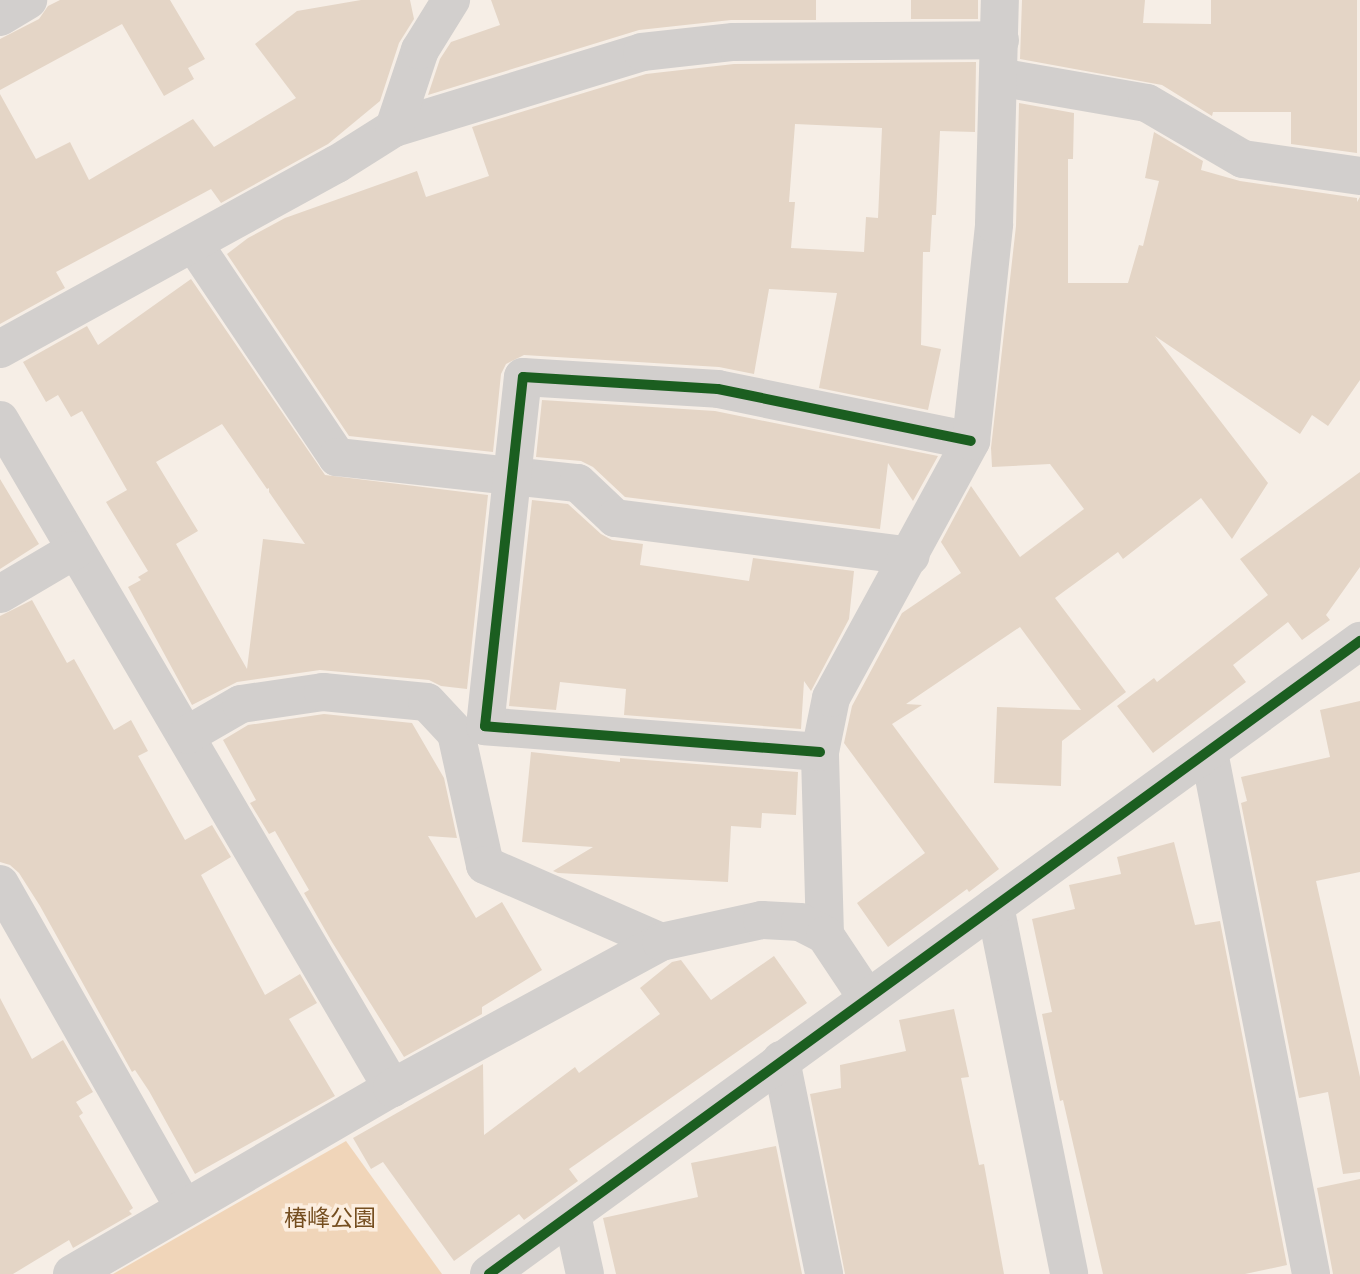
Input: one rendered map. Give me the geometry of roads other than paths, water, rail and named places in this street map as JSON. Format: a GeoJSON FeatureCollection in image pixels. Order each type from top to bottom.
{"type":"FeatureCollection","features":[{"type":"Feature","properties":{"kind":"street"},"geometry":{"type":"LineString","coordinates":[[0,17],[28,0]]}},
{"type":"Feature","properties":{"kind":"street"},"geometry":{"type":"LineString","coordinates":[[394,128],[420,50],[451,0]]}},
{"type":"Feature","properties":{"kind":"street"},"geometry":{"type":"LineString","coordinates":[[825,935],[820,752],[831,698],[911,556],[971,441],[994,224],[1000,0]]}},
{"type":"Feature","properties":{"kind":"street"},"geometry":{"type":"LineString","coordinates":[[0,349],[337,164],[394,128],[642,52],[733,42],[999,59],[1147,103],[1243,159],[1360,176]]}},
{"type":"Feature","properties":{"kind":"street"},"geometry":{"type":"LineString","coordinates":[[194,244],[337,457],[578,484],[615,518],[911,556]]}},
{"type":"Feature","properties":{"kind":"street"},"geometry":{"type":"LineString","coordinates":[[820,752],[485,726],[523,377],[718,389],[971,441]]}},
{"type":"Feature","properties":{"kind":"street"},"geometry":{"type":"LineString","coordinates":[[0,420],[392,1088]]}},
{"type":"Feature","properties":{"kind":"street"},"geometry":{"type":"LineString","coordinates":[[0,594],[75,550]]}},
{"type":"Feature","properties":{"kind":"street"},"geometry":{"type":"LineString","coordinates":[[488,1274],[1360,640]]}},
{"type":"Feature","properties":{"kind":"street"},"geometry":{"type":"LineString","coordinates":[[187,735],[241,704],[323,692],[427,702],[456,733],[485,866],[661,942]]}},
{"type":"Feature","properties":{"kind":"street"},"geometry":{"type":"LineString","coordinates":[[1209,752],[1311,1274]]}},
{"type":"Feature","properties":{"kind":"street"},"geometry":{"type":"LineString","coordinates":[[0,884],[184,1208]]}},
{"type":"Feature","properties":{"kind":"street"},"geometry":{"type":"LineString","coordinates":[[995,906],[1069,1274]]}},
{"type":"Feature","properties":{"kind":"street"},"geometry":{"type":"LineString","coordinates":[[72,1274],[392,1088],[661,942],[762,920],[800,922],[825,935],[867,998]]}},
{"type":"Feature","properties":{"kind":"street"},"geometry":{"type":"LineString","coordinates":[[781,1060],[824,1274]]}},
{"type":"Feature","properties":{"kind":"street"},"geometry":{"type":"LineString","coordinates":[[572,1215],[585,1274]]}},
{"type":"Feature","properties":{"kind":"park label","name":"椿峰公園"},"geometry":{"type":"Point","coordinates":[330,1217]}}]}
